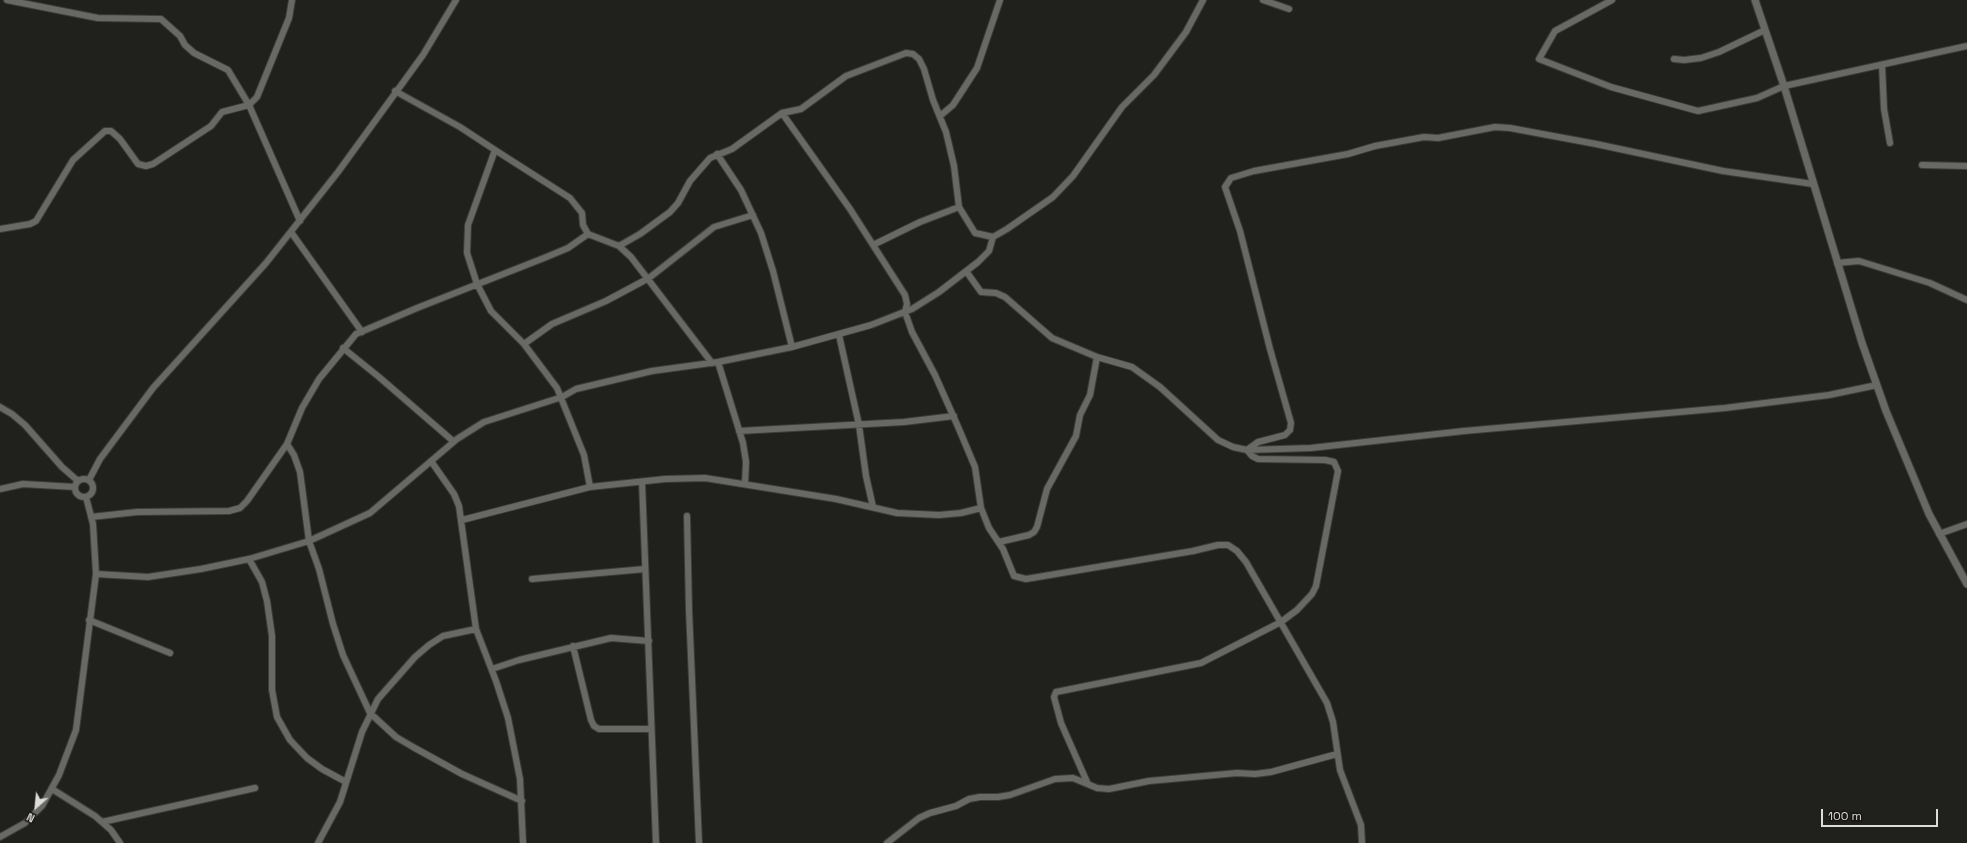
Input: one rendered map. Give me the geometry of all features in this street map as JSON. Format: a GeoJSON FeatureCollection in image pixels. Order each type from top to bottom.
{"type":"FeatureCollection","features":[{"type":"Feature","properties":{"kind":"street"},"geometry":{"type":"LineString","coordinates":[[7,0],[98,18],[161,19],[180,36],[185,45],[194,53],[228,70],[249,105],[300,221]]}},
{"type":"Feature","properties":{"kind":"street"},"geometry":{"type":"LineString","coordinates":[[0,229],[30,224],[36,220],[74,160],[105,131],[111,131],[120,139],[138,164],[146,166],[153,164],[211,126],[222,112],[249,105],[257,97],[288,18],[292,0]]}},
{"type":"Feature","properties":{"kind":"street"},"geometry":{"type":"LineString","coordinates":[[89,480],[100,459],[153,388],[266,263],[338,172],[423,54],[456,0]]}},
{"type":"Feature","properties":{"kind":"street"},"geometry":{"type":"LineString","coordinates":[[940,116],[953,105],[977,68],[1000,0]]}},
{"type":"Feature","properties":{"kind":"street"},"geometry":{"type":"LineString","coordinates":[[619,246],[640,234],[670,212],[678,203],[690,181],[702,165],[717,154],[732,149],[782,113],[801,109],[846,76],[906,53],[912,54],[919,59],[946,132],[954,166],[959,207],[975,233],[993,237],[1053,197],[1073,176],[1122,107],[1154,75],[1186,32],[1203,0]]}},
{"type":"Feature","properties":{"kind":"street"},"geometry":{"type":"LineString","coordinates":[[1263,0],[1289,9]]}},
{"type":"Feature","properties":{"kind":"street"},"geometry":{"type":"LineString","coordinates":[[1612,0],[1555,31],[1539,59],[1611,87],[1698,111],[1757,98],[1784,86],[1967,46]]}},
{"type":"Feature","properties":{"kind":"street"},"geometry":{"type":"LineString","coordinates":[[1755,0],[1784,86],[1837,263],[1877,384],[1929,514],[1967,584]]}},
{"type":"Feature","properties":{"kind":"street"},"geometry":{"type":"LineString","coordinates":[[1674,59],[1684,60],[1701,58],[1719,52],[1765,30]]}},
{"type":"Feature","properties":{"kind":"street"},"geometry":{"type":"LineString","coordinates":[[1882,65],[1886,121],[1890,143]]}},
{"type":"Feature","properties":{"kind":"street"},"geometry":{"type":"LineString","coordinates":[[395,91],[460,127],[570,198],[582,213],[583,225],[588,234],[619,246],[649,278],[715,363],[739,431],[746,462],[745,484]]}},
{"type":"Feature","properties":{"kind":"street"},"geometry":{"type":"LineString","coordinates":[[782,113],[850,209],[905,295],[907,304],[905,312],[918,346],[954,416],[975,467],[982,508],[989,528],[999,542],[1014,576],[1026,578],[1193,551],[1218,545],[1228,545],[1237,551],[1246,562],[1327,703],[1332,722],[1340,770],[1361,825],[1362,843]]}},
{"type":"Feature","properties":{"kind":"street"},"geometry":{"type":"LineString","coordinates":[[1247,450],[1258,442],[1285,435],[1290,430],[1291,423],[1270,349],[1240,231],[1225,187],[1230,178],[1262,170],[1348,154],[1375,146],[1424,137],[1438,138],[1495,127],[1510,128],[1596,144],[1723,171],[1813,184]]}},
{"type":"Feature","properties":{"kind":"street"},"geometry":{"type":"LineString","coordinates":[[495,150],[468,225],[466,253],[477,284],[491,311],[524,344],[550,377],[562,397],[584,455],[590,487]]}},
{"type":"Feature","properties":{"kind":"street"},"geometry":{"type":"LineString","coordinates":[[717,154],[741,190],[753,214],[773,271],[792,347]]}},
{"type":"Feature","properties":{"kind":"street"},"geometry":{"type":"LineString","coordinates":[[1922,165],[1967,166]]}},
{"type":"Feature","properties":{"kind":"street"},"geometry":{"type":"LineString","coordinates":[[873,246],[920,222],[959,207]]}},
{"type":"Feature","properties":{"kind":"street"},"geometry":{"type":"LineString","coordinates":[[524,344],[552,324],[606,300],[649,278],[714,227],[753,214]]}},
{"type":"Feature","properties":{"kind":"street"},"geometry":{"type":"LineString","coordinates":[[291,232],[362,332]]}},
{"type":"Feature","properties":{"kind":"street"},"geometry":{"type":"LineString","coordinates":[[91,517],[137,512],[229,511],[240,508],[247,501],[287,444],[309,396],[326,368],[356,334],[568,248],[588,234]]}},
{"type":"Feature","properties":{"kind":"street"},"geometry":{"type":"LineString","coordinates":[[96,574],[148,577],[249,559],[309,541],[370,513],[453,442],[467,431],[484,422],[562,397],[576,389],[637,374],[715,363],[792,347],[871,325],[923,304],[966,271],[989,250],[993,237]]}},
{"type":"Feature","properties":{"kind":"street"},"geometry":{"type":"LineString","coordinates":[[1837,263],[1858,261],[1930,283],[1967,300]]}},
{"type":"Feature","properties":{"kind":"street"},"geometry":{"type":"LineString","coordinates":[[966,271],[981,292],[996,293],[1005,297],[1052,338],[1097,357],[1132,367],[1145,374],[1218,440],[1233,447],[1247,450],[1311,448],[1464,431],[1725,408],[1829,395],[1877,384]]}},
{"type":"Feature","properties":{"kind":"street"},"geometry":{"type":"LineString","coordinates":[[839,335],[859,425],[866,476],[873,507]]}},
{"type":"Feature","properties":{"kind":"street"},"geometry":{"type":"LineString","coordinates":[[343,348],[379,377],[453,442]]}},
{"type":"Feature","properties":{"kind":"street"},"geometry":{"type":"LineString","coordinates":[[999,542],[1029,535],[1034,532],[1037,527],[1047,489],[1076,436],[1080,415],[1090,395],[1097,357]]}},
{"type":"Feature","properties":{"kind":"street"},"geometry":{"type":"LineString","coordinates":[[0,407],[12,414],[25,425],[77,484],[78,495],[86,497],[93,492],[94,488],[89,480]]}},
{"type":"Feature","properties":{"kind":"street"},"geometry":{"type":"LineString","coordinates":[[739,431],[904,422],[954,416]]}},
{"type":"Feature","properties":{"kind":"street"},"geometry":{"type":"LineString","coordinates":[[287,444],[294,455],[300,472],[309,541],[320,570],[343,655],[370,713],[396,737],[413,747],[462,774],[522,801]]}},
{"type":"Feature","properties":{"kind":"street"},"geometry":{"type":"LineString","coordinates":[[1087,782],[1061,723],[1054,697],[1056,692],[1201,663],[1281,622],[1297,610],[1312,594],[1316,586],[1338,471],[1334,462],[1325,460],[1258,459],[1252,456],[1247,450]]}},
{"type":"Feature","properties":{"kind":"street"},"geometry":{"type":"LineString","coordinates":[[430,461],[454,494],[462,520],[476,629],[492,669],[508,718],[520,779],[523,843]]}},
{"type":"Feature","properties":{"kind":"street"},"geometry":{"type":"LineString","coordinates":[[462,520],[590,487],[678,478],[705,478],[745,484],[773,490],[836,499],[897,513],[939,515],[961,513],[982,508]]}},
{"type":"Feature","properties":{"kind":"street"},"geometry":{"type":"LineString","coordinates":[[0,489],[23,484],[77,484],[86,479],[89,480]]}},
{"type":"Feature","properties":{"kind":"street"},"geometry":{"type":"LineString","coordinates":[[642,482],[644,569],[649,641],[656,843]]}},
{"type":"Feature","properties":{"kind":"street"},"geometry":{"type":"LineString","coordinates":[[0,837],[25,823],[42,806],[52,789],[71,747],[76,730],[96,574],[94,524],[86,497]]}},
{"type":"Feature","properties":{"kind":"street"},"geometry":{"type":"LineString","coordinates":[[687,516],[689,610],[700,843]]}},
{"type":"Feature","properties":{"kind":"street"},"geometry":{"type":"LineString","coordinates":[[1939,534],[1967,524]]}},
{"type":"Feature","properties":{"kind":"street"},"geometry":{"type":"LineString","coordinates":[[249,559],[262,582],[267,601],[272,636],[272,690],[277,717],[290,740],[307,758],[322,770],[346,782]]}},
{"type":"Feature","properties":{"kind":"street"},"geometry":{"type":"LineString","coordinates":[[532,579],[644,569]]}},
{"type":"Feature","properties":{"kind":"street"},"geometry":{"type":"LineString","coordinates":[[89,620],[170,653]]}},
{"type":"Feature","properties":{"kind":"street"},"geometry":{"type":"LineString","coordinates":[[318,843],[330,824],[346,782],[356,749],[370,713],[378,699],[402,671],[425,649],[443,636],[476,629]]}},
{"type":"Feature","properties":{"kind":"street"},"geometry":{"type":"LineString","coordinates":[[492,669],[519,660],[611,638],[649,641]]}},
{"type":"Feature","properties":{"kind":"street"},"geometry":{"type":"LineString","coordinates":[[573,646],[591,720],[594,726],[599,729],[651,729]]}},
{"type":"Feature","properties":{"kind":"street"},"geometry":{"type":"LineString","coordinates":[[887,843],[920,818],[930,813],[956,806],[969,799],[1010,795],[1055,779],[1073,778],[1087,782],[1097,788],[1109,789],[1149,781],[1237,773],[1255,774],[1271,772],[1337,754]]}},
{"type":"Feature","properties":{"kind":"street"},"geometry":{"type":"LineString","coordinates":[[102,822],[255,788]]}},
{"type":"Feature","properties":{"kind":"street"},"geometry":{"type":"LineString","coordinates":[[52,789],[77,803],[102,822],[111,830],[120,843]]}}]}
